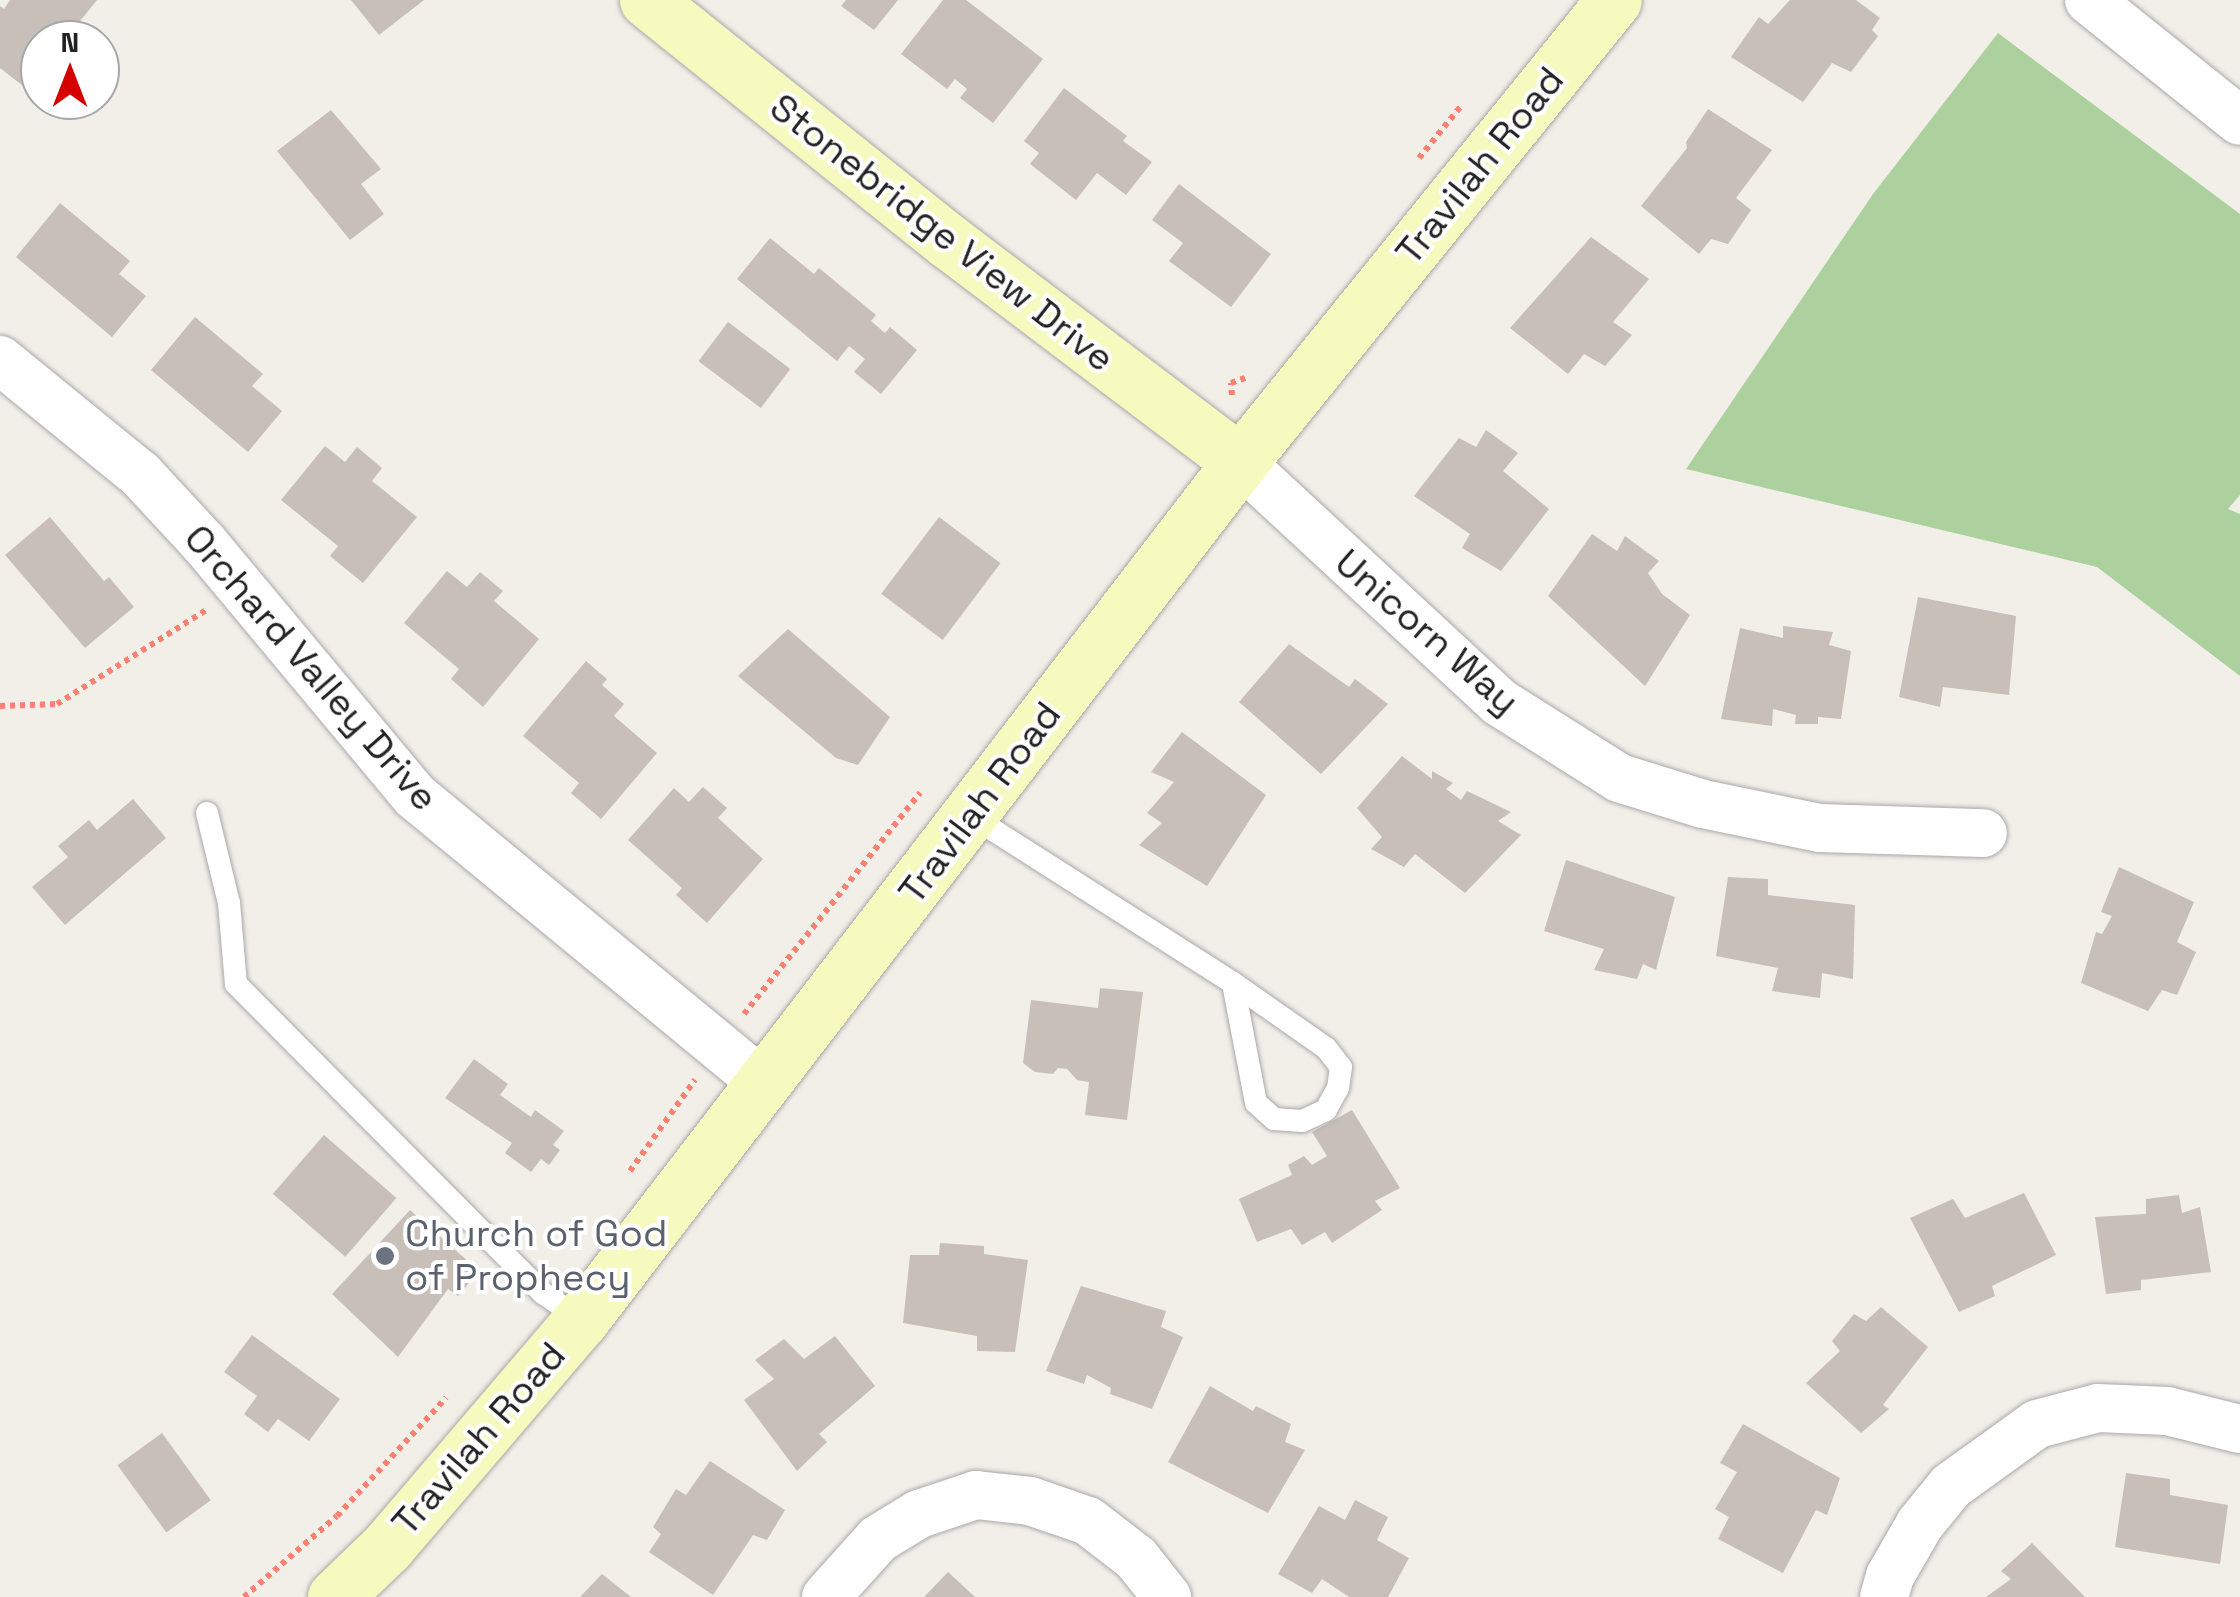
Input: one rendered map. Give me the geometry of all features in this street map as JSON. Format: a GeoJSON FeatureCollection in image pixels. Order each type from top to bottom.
{"type":"FeatureCollection","features":[{"type":"Feature","properties":{"kind":"main road","name":"Stonebridge View Drive"},"geometry":{"type":"LineString","coordinates":[[646,0],[948,241],[1240,462]]}},
{"type":"Feature","properties":{"kind":"main road","name":"Travilah Road"},"geometry":{"type":"LineString","coordinates":[[335,1597],[387,1547],[580,1320],[765,1085],[1240,462],[1614,0]]}},
{"type":"Feature","properties":{"kind":"street"},"geometry":{"type":"LineString","coordinates":[[2089,0],[2239,117]]}},
{"type":"Feature","properties":{"kind":"street","name":"Orchard Valley Drive"},"geometry":{"type":"LineString","coordinates":[[0,360],[140,474],[416,796],[765,1085]]}},
{"type":"Feature","properties":{"kind":"street","name":"Unicorn Way"},"geometry":{"type":"LineString","coordinates":[[1240,462],[1498,702],[1619,778],[1703,804],[1820,828],[1983,833]]}},
{"type":"Feature","properties":{"kind":"street"},"geometry":{"type":"LineString","coordinates":[[1884,1597],[1890,1576],[1920,1524],[1951,1486],[2037,1424],[2098,1408],[2166,1411],[2240,1429]]}},
{"type":"Feature","properties":{"kind":"street"},"geometry":{"type":"LineString","coordinates":[[826,1597],[878,1539],[920,1514],[976,1495],[1030,1501],[1088,1522],[1136,1558],[1167,1597]]}},
{"type":"Feature","properties":{"kind":"lane"},"geometry":{"type":"LineString","coordinates":[[206,812],[229,904],[236,984],[543,1293],[580,1320]]}},
{"type":"Feature","properties":{"kind":"lane"},"geometry":{"type":"LineString","coordinates":[[971,816],[1233,983],[1326,1048],[1341,1068],[1338,1088],[1326,1110],[1302,1121],[1274,1119],[1256,1103],[1233,983]]}},
{"type":"Feature","properties":{"kind":"path"},"geometry":{"type":"LineString","coordinates":[[0,706],[58,704],[241,588]]}},
{"type":"Feature","properties":{"kind":"green space"},"geometry":{"type":"Polygon","coordinates":[[[1998,33],[2240,214],[2240,495],[2228,509],[2240,514],[2240,676],[2097,567],[1686,469],[1873,194],[1998,33]]]}},
{"type":"Feature","properties":{"kind":"building"},"geometry":{"type":"Polygon","coordinates":[[[10,0],[97,0],[81,20],[20,20],[20,84],[0,68],[0,6],[4,9],[10,0]]]}},
{"type":"Feature","properties":{"kind":"building"},"geometry":{"type":"Polygon","coordinates":[[[351,0],[424,0],[379,35],[351,0]]]}},
{"type":"Feature","properties":{"kind":"building"},"geometry":{"type":"Polygon","coordinates":[[[846,0],[898,0],[874,30],[841,6],[846,0]]]}},
{"type":"Feature","properties":{"kind":"building"},"geometry":{"type":"Polygon","coordinates":[[[943,0],[966,0],[1043,59],[993,123],[960,98],[967,89],[955,79],[947,89],[901,54],[943,0]]]}},
{"type":"Feature","properties":{"kind":"building"},"geometry":{"type":"Polygon","coordinates":[[[1790,0],[1856,0],[1880,18],[1872,30],[1878,36],[1851,72],[1832,63],[1803,102],[1731,57],[1759,17],[1768,24],[1790,0]]]}},
{"type":"Feature","properties":{"kind":"building"},"geometry":{"type":"Polygon","coordinates":[[[1064,88],[1127,136],[1123,141],[1152,162],[1126,195],[1097,173],[1076,200],[1030,164],[1039,153],[1024,141],[1064,88]]]}},
{"type":"Feature","properties":{"kind":"building"},"geometry":{"type":"Polygon","coordinates":[[[1708,109],[1772,150],[1736,198],[1751,210],[1728,244],[1711,239],[1699,254],[1641,206],[1687,148],[1686,142],[1708,109]]]}},
{"type":"Feature","properties":{"kind":"building"},"geometry":{"type":"Polygon","coordinates":[[[331,110],[381,169],[361,184],[384,214],[350,240],[277,151],[331,110]]]}},
{"type":"Feature","properties":{"kind":"building"},"geometry":{"type":"Polygon","coordinates":[[[1179,184],[1271,254],[1231,307],[1169,261],[1183,243],[1152,220],[1179,184]]]}},
{"type":"Feature","properties":{"kind":"building"},"geometry":{"type":"Polygon","coordinates":[[[60,203],[130,261],[119,274],[146,296],[112,337],[16,257],[60,203]]]}},
{"type":"Feature","properties":{"kind":"building"},"geometry":{"type":"Polygon","coordinates":[[[1591,237],[1649,279],[1613,322],[1632,335],[1605,366],[1584,354],[1568,374],[1510,328],[1591,237]]]}},
{"type":"Feature","properties":{"kind":"building"},"geometry":{"type":"Polygon","coordinates":[[[770,238],[814,274],[819,268],[876,315],[871,321],[885,333],[890,327],[917,350],[881,394],[854,372],[865,359],[849,346],[837,361],[737,279],[770,238]]]}},
{"type":"Feature","properties":{"kind":"building"},"geometry":{"type":"Polygon","coordinates":[[[195,317],[263,374],[252,386],[282,411],[248,452],[151,370],[195,317]]]}},
{"type":"Feature","properties":{"kind":"building"},"geometry":{"type":"Polygon","coordinates":[[[728,322],[790,369],[761,408],[699,361],[728,322]]]}},
{"type":"Feature","properties":{"kind":"building"},"geometry":{"type":"Polygon","coordinates":[[[1486,430],[1518,453],[1503,471],[1549,509],[1501,571],[1462,548],[1470,534],[1414,496],[1459,438],[1476,447],[1486,430]]]}},
{"type":"Feature","properties":{"kind":"building"},"geometry":{"type":"Polygon","coordinates":[[[325,446],[345,462],[357,447],[382,468],[372,481],[417,517],[363,583],[330,556],[338,546],[281,500],[325,446]]]}},
{"type":"Feature","properties":{"kind":"building"},"geometry":{"type":"Polygon","coordinates":[[[50,517],[104,581],[109,577],[134,607],[85,648],[5,555],[50,517]]]}},
{"type":"Feature","properties":{"kind":"building"},"geometry":{"type":"Polygon","coordinates":[[[939,517],[1000,563],[943,640],[881,594],[939,517]]]}},
{"type":"Feature","properties":{"kind":"building"},"geometry":{"type":"Polygon","coordinates":[[[1592,534],[1617,551],[1625,536],[1659,561],[1648,573],[1662,594],[1690,615],[1645,686],[1548,596],[1592,534]]]}},
{"type":"Feature","properties":{"kind":"building"},"geometry":{"type":"Polygon","coordinates":[[[447,571],[467,587],[480,572],[503,591],[494,601],[539,639],[483,707],[451,679],[459,669],[404,623],[447,571]]]}},
{"type":"Feature","properties":{"kind":"building"},"geometry":{"type":"Polygon","coordinates":[[[1918,597],[2016,616],[2009,695],[1943,687],[1940,707],[1899,697],[1918,597]]]}},
{"type":"Feature","properties":{"kind":"building"},"geometry":{"type":"Polygon","coordinates":[[[1783,626],[1833,632],[1829,645],[1851,651],[1841,719],[1818,717],[1818,724],[1795,724],[1796,715],[1773,709],[1772,726],[1721,719],[1740,628],[1783,638],[1783,626]]]}},
{"type":"Feature","properties":{"kind":"building"},"geometry":{"type":"Polygon","coordinates":[[[788,629],[890,717],[858,765],[836,758],[738,676],[788,629]]]}},
{"type":"Feature","properties":{"kind":"building"},"geometry":{"type":"Polygon","coordinates":[[[1289,644],[1349,687],[1355,679],[1388,704],[1321,774],[1239,702],[1289,644]]]}},
{"type":"Feature","properties":{"kind":"building"},"geometry":{"type":"Polygon","coordinates":[[[586,661],[607,679],[602,685],[624,704],[614,716],[657,753],[601,819],[571,793],[579,783],[523,736],[586,661]]]}},
{"type":"Feature","properties":{"kind":"building"},"geometry":{"type":"Polygon","coordinates":[[[1182,732],[1266,795],[1207,886],[1139,845],[1162,823],[1147,813],[1174,782],[1151,772],[1182,732]]]}},
{"type":"Feature","properties":{"kind":"building"},"geometry":{"type":"Polygon","coordinates":[[[1402,756],[1432,779],[1432,771],[1453,783],[1446,789],[1461,800],[1467,791],[1511,812],[1498,821],[1521,835],[1465,893],[1415,854],[1404,867],[1371,849],[1382,837],[1357,808],[1402,756]]]}},
{"type":"Feature","properties":{"kind":"building"},"geometry":{"type":"Polygon","coordinates":[[[703,787],[727,808],[718,818],[763,859],[707,923],[676,895],[682,888],[628,840],[674,788],[689,802],[703,787]]]}},
{"type":"Feature","properties":{"kind":"building"},"geometry":{"type":"Polygon","coordinates":[[[133,799],[166,838],[65,925],[32,887],[68,857],[58,846],[89,820],[97,830],[133,799]]]}},
{"type":"Feature","properties":{"kind":"building"},"geometry":{"type":"Polygon","coordinates":[[[1566,860],[1675,897],[1656,970],[1643,964],[1637,979],[1594,970],[1604,949],[1544,931],[1566,860]]]}},
{"type":"Feature","properties":{"kind":"building"},"geometry":{"type":"Polygon","coordinates":[[[2119,867],[2194,902],[2177,942],[2196,952],[2177,995],[2162,990],[2148,1011],[2081,983],[2096,932],[2102,934],[2112,916],[2101,912],[2119,867]]]}},
{"type":"Feature","properties":{"kind":"building"},"geometry":{"type":"Polygon","coordinates":[[[1728,877],[1768,879],[1768,895],[1855,905],[1853,979],[1822,973],[1820,998],[1772,991],[1778,968],[1716,956],[1728,877]]]}},
{"type":"Feature","properties":{"kind":"building"},"geometry":{"type":"Polygon","coordinates":[[[1100,988],[1143,992],[1127,1120],[1085,1115],[1089,1082],[1077,1080],[1067,1069],[1058,1068],[1053,1074],[1035,1072],[1023,1063],[1031,1000],[1098,1008],[1100,988]]]}},
{"type":"Feature","properties":{"kind":"building"},"geometry":{"type":"Polygon","coordinates":[[[474,1059],[508,1084],[500,1095],[531,1117],[535,1110],[564,1131],[553,1145],[560,1150],[549,1165],[541,1159],[531,1172],[505,1153],[512,1143],[445,1098],[474,1059]]]}},
{"type":"Feature","properties":{"kind":"building"},"geometry":{"type":"Polygon","coordinates":[[[1352,1110],[1400,1188],[1375,1201],[1382,1210],[1332,1243],[1325,1232],[1302,1245],[1291,1229],[1257,1242],[1239,1199],[1292,1175],[1288,1165],[1304,1156],[1312,1165],[1327,1156],[1312,1132],[1352,1110]]]}},
{"type":"Feature","properties":{"kind":"building"},"geometry":{"type":"Polygon","coordinates":[[[324,1135],[396,1198],[345,1257],[273,1194],[324,1135]]]}},
{"type":"Feature","properties":{"kind":"building"},"geometry":{"type":"Polygon","coordinates":[[[2024,1193],[2056,1255],[1992,1286],[1995,1296],[1959,1312],[1910,1218],[1953,1199],[1965,1218],[2024,1193]]]}},
{"type":"Feature","properties":{"kind":"building"},"geometry":{"type":"Polygon","coordinates":[[[2179,1195],[2182,1213],[2200,1207],[2211,1272],[2141,1280],[2141,1290],[2106,1294],[2095,1217],[2146,1214],[2146,1199],[2179,1195]]]}},
{"type":"Feature","properties":{"kind":"building"},"geometry":{"type":"Polygon","coordinates":[[[410,1210],[479,1271],[458,1296],[448,1289],[398,1357],[332,1294],[410,1210]]]}},
{"type":"Feature","properties":{"kind":"building"},"geometry":{"type":"Polygon","coordinates":[[[940,1243],[984,1246],[984,1254],[1028,1260],[1015,1352],[977,1351],[977,1336],[903,1323],[910,1255],[939,1255],[940,1243]]]}},
{"type":"Feature","properties":{"kind":"building"},"geometry":{"type":"Polygon","coordinates":[[[1081,1286],[1166,1311],[1161,1327],[1183,1337],[1152,1409],[1110,1394],[1111,1388],[1087,1375],[1084,1384],[1046,1371],[1081,1286]]]}},
{"type":"Feature","properties":{"kind":"building"},"geometry":{"type":"Polygon","coordinates":[[[1881,1307],[1928,1347],[1883,1405],[1889,1409],[1861,1433],[1806,1383],[1840,1351],[1832,1341],[1854,1314],[1866,1321],[1881,1307]]]}},
{"type":"Feature","properties":{"kind":"building"},"geometry":{"type":"Polygon","coordinates":[[[252,1335],[340,1399],[309,1441],[278,1419],[268,1432],[244,1414],[257,1396],[224,1372],[252,1335]]]}},
{"type":"Feature","properties":{"kind":"building"},"geometry":{"type":"Polygon","coordinates":[[[835,1336],[875,1386],[819,1434],[827,1442],[797,1471],[744,1400],[774,1379],[755,1360],[784,1339],[804,1359],[835,1336]]]}},
{"type":"Feature","properties":{"kind":"building"},"geometry":{"type":"Polygon","coordinates":[[[1210,1386],[1253,1411],[1256,1406],[1291,1424],[1285,1442],[1305,1450],[1268,1513],[1168,1462],[1210,1386]]]}},
{"type":"Feature","properties":{"kind":"building"},"geometry":{"type":"Polygon","coordinates":[[[1743,1424],[1840,1478],[1827,1515],[1816,1510],[1783,1573],[1718,1539],[1729,1517],[1715,1509],[1737,1472],[1720,1463],[1743,1424]]]}},
{"type":"Feature","properties":{"kind":"building"},"geometry":{"type":"Polygon","coordinates":[[[162,1433],[211,1500],[166,1532],[118,1465],[162,1433]]]}},
{"type":"Feature","properties":{"kind":"building"},"geometry":{"type":"Polygon","coordinates":[[[710,1461],[785,1510],[767,1540],[753,1535],[713,1595],[649,1552],[661,1534],[653,1527],[676,1489],[686,1495],[710,1461]]]}},
{"type":"Feature","properties":{"kind":"building"},"geometry":{"type":"Polygon","coordinates":[[[2126,1473],[2170,1479],[2170,1495],[2228,1505],[2220,1564],[2115,1547],[2126,1473]]]}},
{"type":"Feature","properties":{"kind":"building"},"geometry":{"type":"Polygon","coordinates":[[[1355,1500],[1388,1517],[1377,1540],[1409,1558],[1388,1597],[1349,1597],[1322,1579],[1312,1593],[1278,1574],[1319,1506],[1345,1520],[1355,1500]]]}},
{"type":"Feature","properties":{"kind":"building"},"geometry":{"type":"Polygon","coordinates":[[[2032,1543],[2085,1597],[1986,1597],[2011,1579],[2001,1571],[2032,1543]]]}},
{"type":"Feature","properties":{"kind":"building"},"geometry":{"type":"Polygon","coordinates":[[[948,1572],[975,1597],[924,1597],[948,1572]]]}},
{"type":"Feature","properties":{"kind":"building"},"geometry":{"type":"Polygon","coordinates":[[[602,1574],[631,1597],[580,1597],[602,1574]]]}},
{"type":"Feature","properties":{"kind":"place","name":"Church of God of Prophecy"},"geometry":{"type":"Point","coordinates":[385,1256]}}]}
